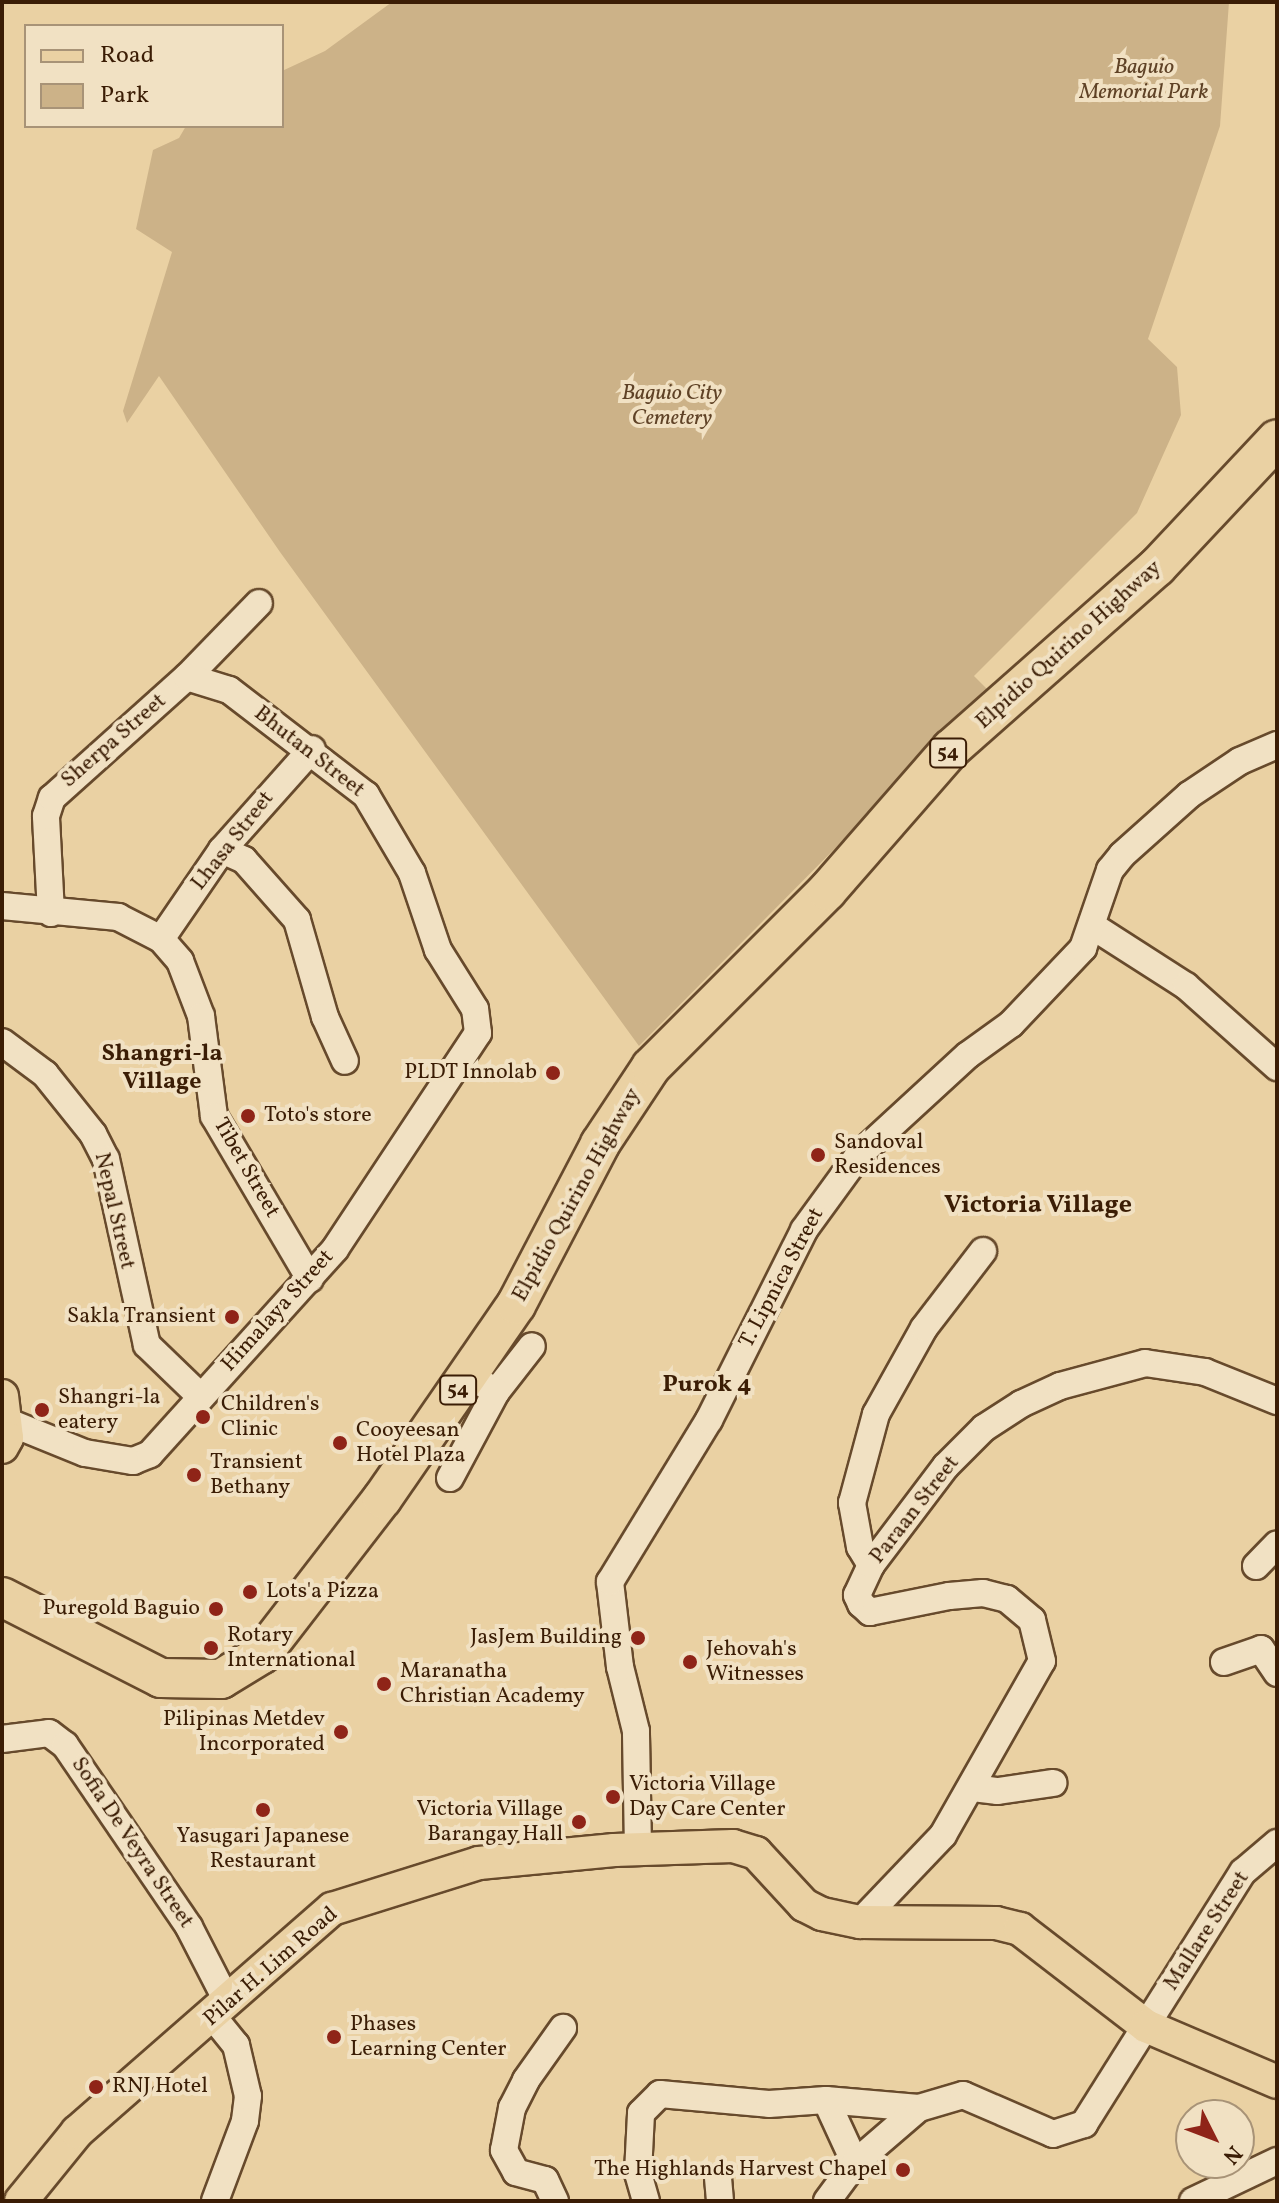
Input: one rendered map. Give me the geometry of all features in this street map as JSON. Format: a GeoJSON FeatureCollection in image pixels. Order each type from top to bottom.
{"type":"FeatureCollection","features":[{"type":"Feature","properties":{"kind":"highway","name":"Elpidio Quirino Highway"},"geometry":{"type":"LineString","coordinates":[[2,1597],[149,1674],[188,1682],[221,1679],[271,1644],[483,1383],[516,1305],[600,1144],[651,1067],[827,891],[951,749],[1077,643],[1272,450]]}},
{"type":"Feature","properties":{"kind":"main road","name":"Pilar H. Lim Road"},"geometry":{"type":"LineString","coordinates":[[21,2201],[77,2132],[221,2010],[332,1909],[369,1894],[479,1863],[638,1849],[733,1846],[756,1853],[804,1905],[860,1922],[996,1923],[1020,1929],[1146,2026],[1277,2082]]}},
{"type":"Feature","properties":{"kind":"street","name":"Sherpa Street"},"geometry":{"type":"LineString","coordinates":[[51,913],[46,816],[52,798],[187,677],[259,603]]}},
{"type":"Feature","properties":{"kind":"street","name":"Bhutan Street"},"geometry":{"type":"LineString","coordinates":[[187,677],[220,684],[312,749],[366,795],[399,844],[438,950],[475,1009],[478,1033]]}},
{"type":"Feature","properties":{"kind":"street","name":"T. Lipnica Street"},"geometry":{"type":"LineString","coordinates":[[638,1849],[636,1731],[620,1667],[610,1582],[709,1420],[790,1256],[837,1183],[915,1103],[1011,1024],[1083,948],[1094,927],[1110,870],[1122,855],[1189,795],[1240,761],[1277,745]]}},
{"type":"Feature","properties":{"kind":"street","name":"Lhasa Street"},"geometry":{"type":"LineString","coordinates":[[161,939],[222,850],[312,749]]}},
{"type":"Feature","properties":{"kind":"street"},"geometry":{"type":"LineString","coordinates":[[222,850],[244,860],[297,920],[325,1017],[345,1061]]}},
{"type":"Feature","properties":{"kind":"street"},"geometry":{"type":"LineString","coordinates":[[2,906],[51,913],[99,912],[161,939]]}},
{"type":"Feature","properties":{"kind":"street"},"geometry":{"type":"LineString","coordinates":[[1094,927],[1186,986],[1277,1067]]}},
{"type":"Feature","properties":{"kind":"street","name":"Tibet Street"},"geometry":{"type":"LineString","coordinates":[[161,939],[180,961],[201,1016],[214,1116],[310,1279]]}},
{"type":"Feature","properties":{"kind":"street","name":"Himalaya Street"},"geometry":{"type":"LineString","coordinates":[[3,1422],[85,1453],[133,1461],[150,1454],[310,1279],[353,1223],[478,1033]]}},
{"type":"Feature","properties":{"kind":"street","name":"Nepal Street"},"geometry":{"type":"LineString","coordinates":[[2,1042],[45,1074],[93,1134],[106,1159],[147,1345],[200,1396]]}},
{"type":"Feature","properties":{"kind":"street"},"geometry":{"type":"LineString","coordinates":[[871,1565],[860,1547],[852,1503],[876,1414],[916,1340],[983,1251]]}},
{"type":"Feature","properties":{"kind":"street"},"geometry":{"type":"LineString","coordinates":[[450,1478],[483,1383],[532,1346]]}},
{"type":"Feature","properties":{"kind":"street","name":"Paraan Street"},"geometry":{"type":"LineString","coordinates":[[860,1922],[943,1835],[973,1788],[1042,1661],[1032,1620],[1022,1607],[983,1593],[870,1612],[857,1595],[871,1565],[946,1466],[984,1428],[1060,1386],[1145,1363],[1205,1372],[1277,1401]]}},
{"type":"Feature","properties":{"kind":"street"},"geometry":{"type":"LineString","coordinates":[[1256,1566],[1277,1544]]}},
{"type":"Feature","properties":{"kind":"street"},"geometry":{"type":"LineString","coordinates":[[1224,1662],[1261,1649],[1277,1673]]}},
{"type":"Feature","properties":{"kind":"street","name":"Sofia De Veyra Street"},"geometry":{"type":"LineString","coordinates":[[2,1739],[40,1733],[65,1745],[189,1927],[236,2045],[248,2096],[245,2121],[215,2201]]}},
{"type":"Feature","properties":{"kind":"street"},"geometry":{"type":"LineString","coordinates":[[973,1788],[998,1791],[1053,1783]]}},
{"type":"Feature","properties":{"kind":"street","name":"Mallare Street"},"geometry":{"type":"LineString","coordinates":[[919,2108],[963,2095],[1053,2134],[1070,2132],[1099,2108],[1146,2026],[1243,1872],[1277,1843]]}},
{"type":"Feature","properties":{"kind":"street"},"geometry":{"type":"LineString","coordinates":[[555,2201],[545,2180],[516,2172],[504,2150],[512,2108],[526,2080],[563,2028]]}},
{"type":"Feature","properties":{"kind":"street"},"geometry":{"type":"LineString","coordinates":[[646,2201],[638,2173],[641,2113],[660,2094],[769,2104],[826,2100],[919,2108]]}},
{"type":"Feature","properties":{"kind":"street"},"geometry":{"type":"LineString","coordinates":[[826,2100],[855,2163]]}},
{"type":"Feature","properties":{"kind":"street"},"geometry":{"type":"LineString","coordinates":[[827,2201],[855,2163],[919,2108]]}},
{"type":"Feature","properties":{"kind":"street"},"geometry":{"type":"LineString","coordinates":[[1193,2201],[1277,2161]]}},
{"type":"Feature","properties":{"kind":"green space","name":"Baguio City Cemetery"},"geometry":{"type":"Polygon","coordinates":[[[392,2],[1229,2],[1220,126],[1148,339],[1177,367],[1181,415],[1137,513],[974,676],[990,692],[639,1046],[280,552],[159,376],[127,423],[123,411],[172,252],[136,229],[153,150],[179,138],[185,128],[284,128],[284,70],[325,51],[392,2]]]}},
{"type":"Feature","properties":{"kind":"place","name":"PLDT Innolab"},"geometry":{"type":"Point","coordinates":[553,1073]}},
{"type":"Feature","properties":{"kind":"place","name":"Toto's store"},"geometry":{"type":"Point","coordinates":[248,1116]}},
{"type":"Feature","properties":{"kind":"place","name":"Sandoval Residences"},"geometry":{"type":"Point","coordinates":[818,1155]}},
{"type":"Feature","properties":{"kind":"place","name":"Sakla Transient"},"geometry":{"type":"Point","coordinates":[232,1317]}},
{"type":"Feature","properties":{"kind":"place","name":"Shangri-la eatery"},"geometry":{"type":"Point","coordinates":[42,1410]}},
{"type":"Feature","properties":{"kind":"place","name":"Children's Clinic"},"geometry":{"type":"Point","coordinates":[203,1417]}},
{"type":"Feature","properties":{"kind":"place","name":"Cooyeesan Hotel Plaza"},"geometry":{"type":"Point","coordinates":[340,1443]}},
{"type":"Feature","properties":{"kind":"place","name":"Transient Bethany"},"geometry":{"type":"Point","coordinates":[194,1475]}},
{"type":"Feature","properties":{"kind":"place","name":"Lots'a Pizza"},"geometry":{"type":"Point","coordinates":[250,1592]}},
{"type":"Feature","properties":{"kind":"place","name":"Puregold Baguio"},"geometry":{"type":"Point","coordinates":[216,1609]}},
{"type":"Feature","properties":{"kind":"place","name":"JasJem Building"},"geometry":{"type":"Point","coordinates":[638,1638]}},
{"type":"Feature","properties":{"kind":"place","name":"Rotary International"},"geometry":{"type":"Point","coordinates":[211,1648]}},
{"type":"Feature","properties":{"kind":"place","name":"Jehovah's Witnesses"},"geometry":{"type":"Point","coordinates":[690,1662]}},
{"type":"Feature","properties":{"kind":"place","name":"Maranatha Christian Academy"},"geometry":{"type":"Point","coordinates":[384,1684]}},
{"type":"Feature","properties":{"kind":"place","name":"Pilipinas Metdev Incorporated"},"geometry":{"type":"Point","coordinates":[341,1732]}},
{"type":"Feature","properties":{"kind":"place","name":"Victoria Village Day Care Center"},"geometry":{"type":"Point","coordinates":[613,1797]}},
{"type":"Feature","properties":{"kind":"place","name":"Yasugari Japanese Restaurant"},"geometry":{"type":"Point","coordinates":[263,1810]}},
{"type":"Feature","properties":{"kind":"place","name":"Victoria Village Barangay Hall"},"geometry":{"type":"Point","coordinates":[579,1822]}},
{"type":"Feature","properties":{"kind":"place","name":"Phases Learning Center"},"geometry":{"type":"Point","coordinates":[334,2037]}},
{"type":"Feature","properties":{"kind":"place","name":"RNJ Hotel"},"geometry":{"type":"Point","coordinates":[96,2087]}},
{"type":"Feature","properties":{"kind":"place","name":"The Highlands Harvest Chapel"},"geometry":{"type":"Point","coordinates":[903,2170]}},
{"type":"Feature","properties":{"kind":"district","name":"Shangri-la Village"},"geometry":{"type":"Point","coordinates":[162,1069]}},
{"type":"Feature","properties":{"kind":"district","name":"Victoria Village"},"geometry":{"type":"Point","coordinates":[1038,1206]}},
{"type":"Feature","properties":{"kind":"district","name":"Purok 4"},"geometry":{"type":"Point","coordinates":[707,1386]}},
{"type":"Feature","properties":{"kind":"park label","name":"Baguio Memorial Park"},"geometry":{"type":"Point","coordinates":[1144,80]}}]}
